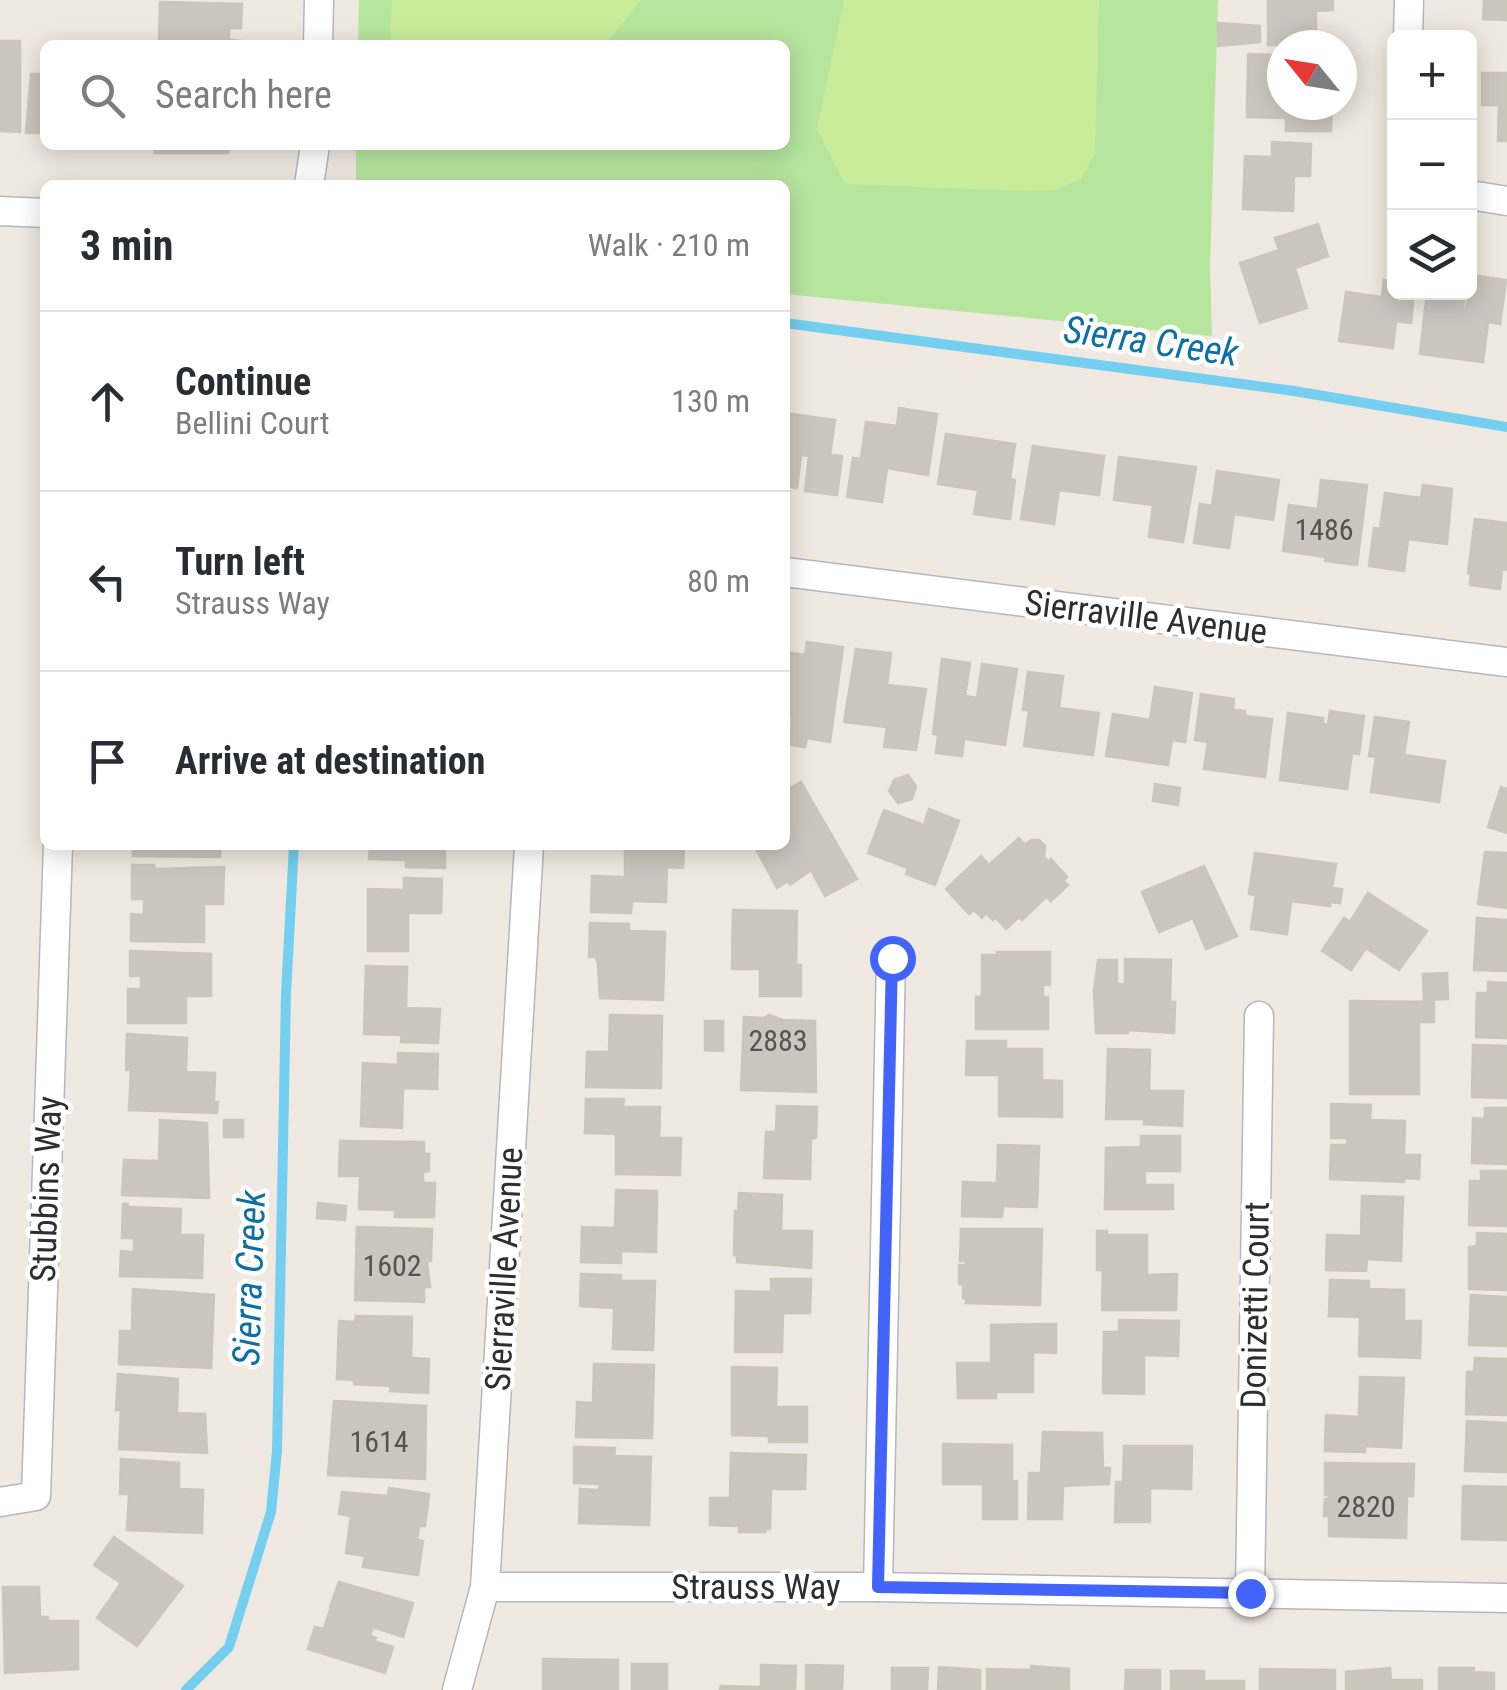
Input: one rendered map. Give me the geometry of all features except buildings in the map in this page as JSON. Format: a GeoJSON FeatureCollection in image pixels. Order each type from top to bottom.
{"type":"FeatureCollection","features":[{"type":"Feature","properties":{"kind":"street"},"geometry":{"type":"LineString","coordinates":[[318,40],[319,0]]}},
{"type":"Feature","properties":{"kind":"street"},"geometry":{"type":"LineString","coordinates":[[1408,30],[1409,0]]}},
{"type":"Feature","properties":{"kind":"street"},"geometry":{"type":"LineString","coordinates":[[310,180],[314,150]]}},
{"type":"Feature","properties":{"kind":"street"},"geometry":{"type":"LineString","coordinates":[[1477,196],[1507,200]]}},
{"type":"Feature","properties":{"kind":"street"},"geometry":{"type":"LineString","coordinates":[[0,211],[40,213]]}},
{"type":"Feature","properties":{"kind":"street","name":"Sierraville Avenue"},"geometry":{"type":"LineString","coordinates":[[790,573],[1507,662]]}},
{"type":"Feature","properties":{"kind":"street","name":"Stubbins Way"},"geometry":{"type":"LineString","coordinates":[[0,1502],[36,1496],[58,850]]}},
{"type":"Feature","properties":{"kind":"street","name":"Sierraville Avenue"},"geometry":{"type":"LineString","coordinates":[[457,1690],[484,1587],[529,850]]}},
{"type":"Feature","properties":{"kind":"street"},"geometry":{"type":"LineString","coordinates":[[878,1587],[892,958]]}},
{"type":"Feature","properties":{"kind":"street","name":"Donizetti Court"},"geometry":{"type":"LineString","coordinates":[[1250,1593],[1259,1016]]}},
{"type":"Feature","properties":{"kind":"street","name":"Strauss Way"},"geometry":{"type":"LineString","coordinates":[[484,1587],[878,1587],[1507,1598]]}},
{"type":"Feature","properties":{"kind":"green space"},"geometry":{"type":"Polygon","coordinates":[[[359,0],[1218,0],[1210,267],[1212,336],[790,294],[790,180],[356,180],[356,150],[790,150],[790,40],[358,40],[359,0]]]}},
{"type":"Feature","properties":{"kind":"green space"},"geometry":{"type":"Polygon","coordinates":[[[392,0],[641,0],[609,40],[390,40],[392,0]]]}},
{"type":"Feature","properties":{"kind":"green space"},"geometry":{"type":"Polygon","coordinates":[[[844,0],[1099,0],[1095,153],[1081,179],[1055,190],[1026,191],[845,184],[817,129],[844,0]]]}},
{"type":"Feature","properties":{"kind":"waterway","name":"Sierra Creek"},"geometry":{"type":"LineString","coordinates":[[790,324],[1294,391],[1507,427]]}},
{"type":"Feature","properties":{"kind":"waterway","name":"Sierra Creek"},"geometry":{"type":"LineString","coordinates":[[186,1690],[229,1647],[271,1512],[277,1451],[286,994],[294,850]]}},
{"type":"Feature","properties":{"kind":"route"},"geometry":{"type":"LineString","coordinates":[[892,958],[878,1587],[1250,1593]]}}]}
